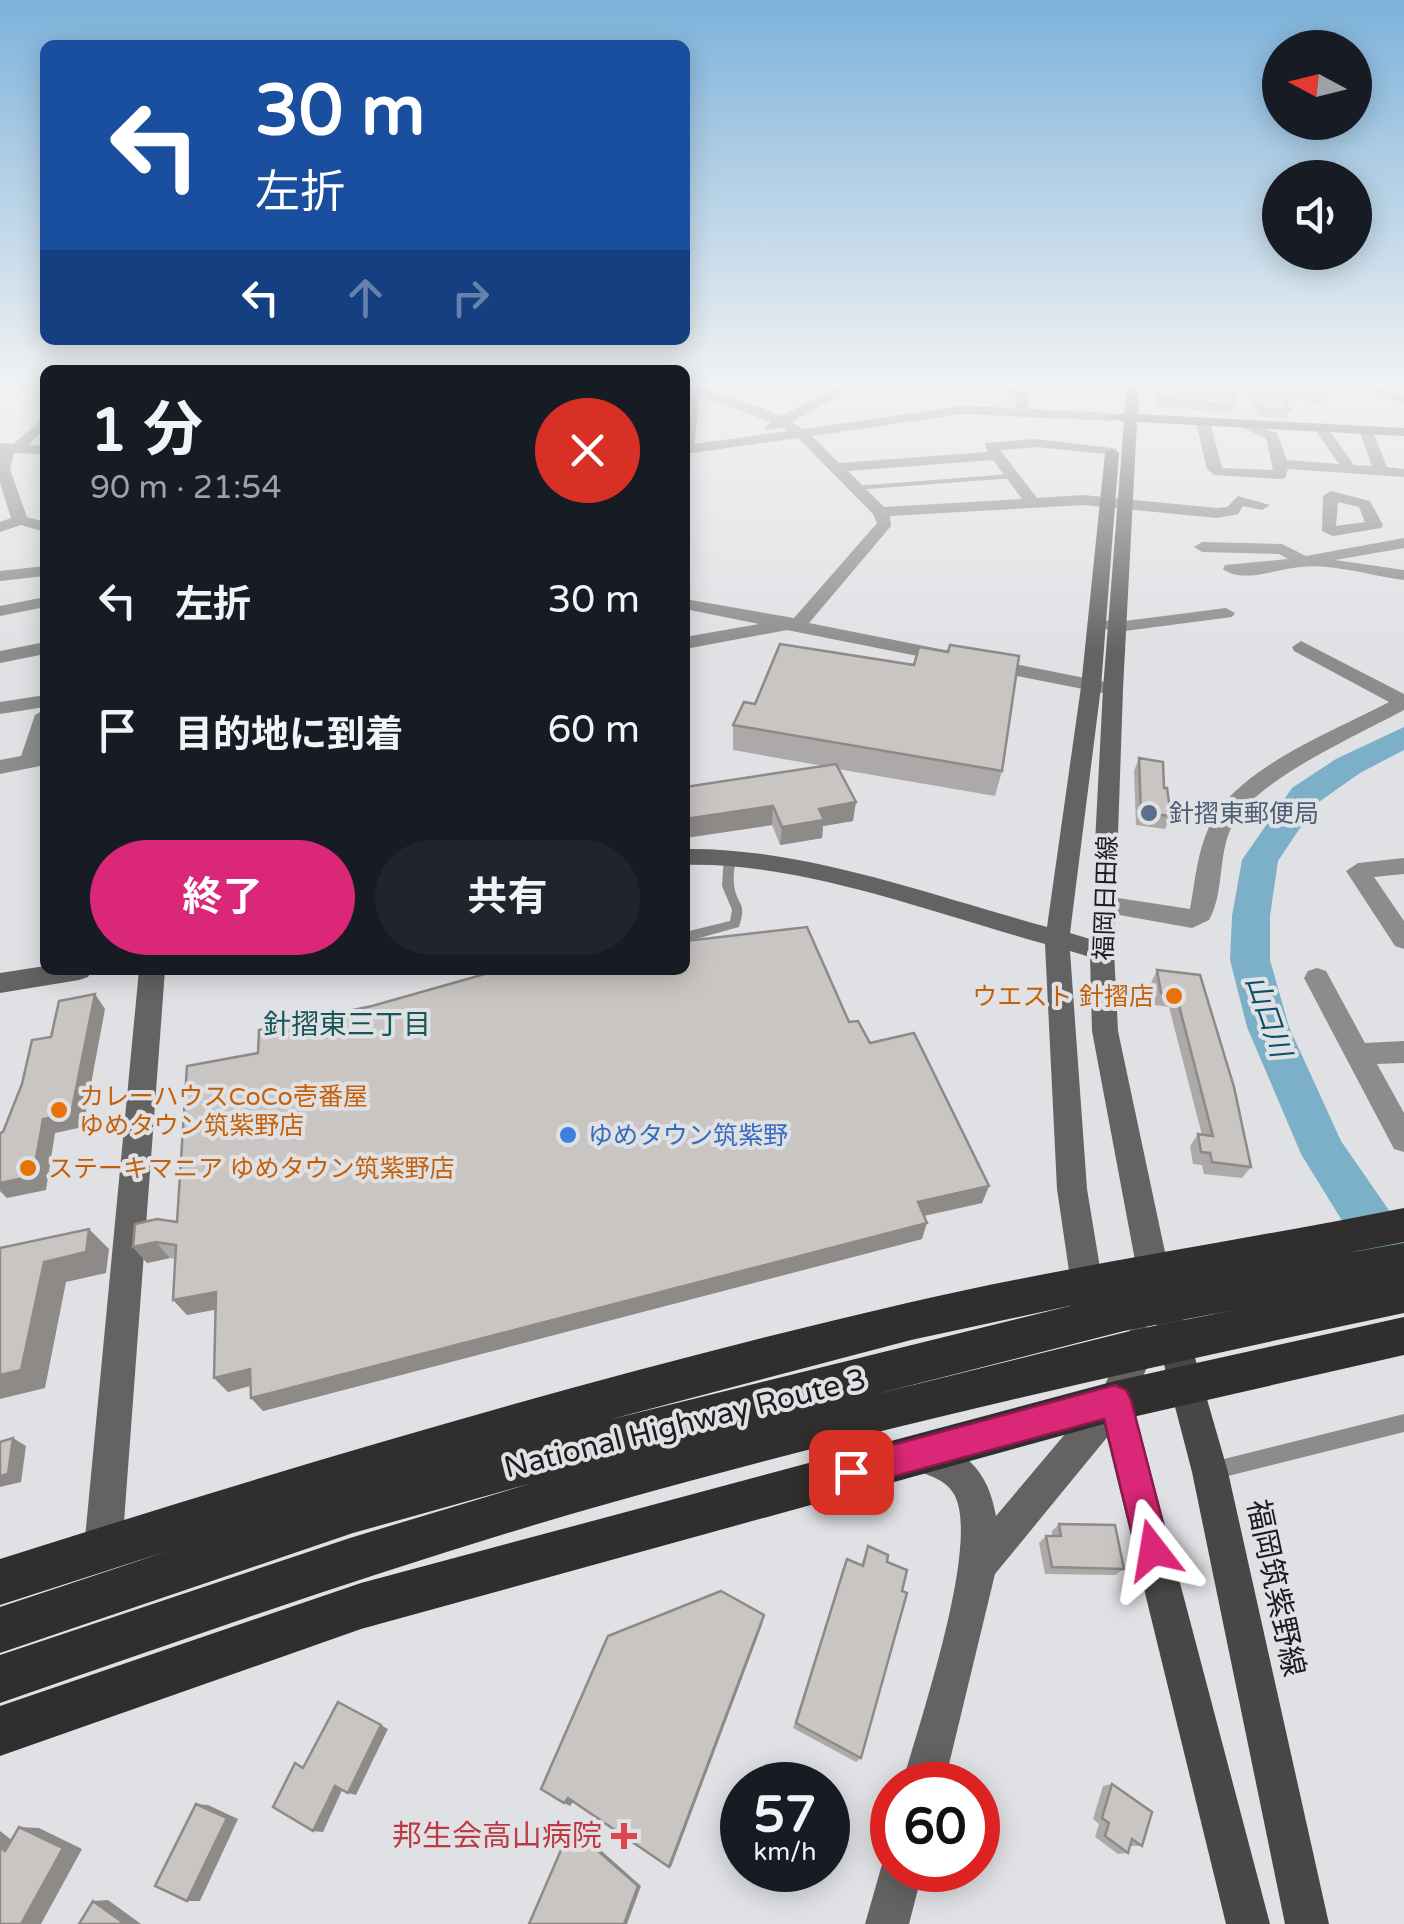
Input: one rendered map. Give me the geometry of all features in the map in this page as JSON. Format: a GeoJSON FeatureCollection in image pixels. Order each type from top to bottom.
{"type":"FeatureCollection","features":[{"type":"Feature","properties":{"kind":"highway"},"geometry":{"type":"LineString","coordinates":[[0,1582],[844,1337],[1086,1284],[1404,1225]]}},
{"type":"Feature","properties":{"kind":"highway","name":"National Highway Route 3"},"geometry":{"type":"LineString","coordinates":[[0,1679],[350,1560],[884,1393],[1124,1312],[1404,1260]]}},
{"type":"Feature","properties":{"kind":"highway","name":"National Highway Route 3"},"geometry":{"type":"LineString","coordinates":[[0,1630],[354,1511],[884,1393],[1134,1350],[1404,1294]]}},
{"type":"Feature","properties":{"kind":"highway"},"geometry":{"type":"LineString","coordinates":[[0,1731],[361,1606],[1115,1400],[1397,1338]]}},
{"type":"Feature","properties":{"kind":"main road","name":"福岡日田線"},"geometry":{"type":"LineString","coordinates":[[1114,473],[1117,627],[1102,688],[1057,939],[1072,1189],[1086,1284],[1115,1400]]}},
{"type":"Feature","properties":{"kind":"main road","name":"福岡日田線"},"geometry":{"type":"LineString","coordinates":[[928,1762],[979,1565],[1115,1400],[1146,1334],[1154,1272],[1105,1032],[1102,951],[1102,688],[1096,624],[1118,473]]}},
{"type":"Feature","properties":{"kind":"main road"},"geometry":{"type":"LineString","coordinates":[[690,856],[730,856],[787,866],[1102,951]]}},
{"type":"Feature","properties":{"kind":"main road"},"geometry":{"type":"LineString","coordinates":[[0,983],[49,975]]}},
{"type":"Feature","properties":{"kind":"main road"},"geometry":{"type":"LineString","coordinates":[[103,1549],[152,975]]}},
{"type":"Feature","properties":{"kind":"main road","name":"福岡筑紫野線"},"geometry":{"type":"LineString","coordinates":[[1154,1272],[1210,1472],[1307,1924]]}},
{"type":"Feature","properties":{"kind":"main road"},"geometry":{"type":"LineString","coordinates":[[1115,1400],[1248,1924]]}},
{"type":"Feature","properties":{"kind":"main road"},"geometry":{"type":"LineString","coordinates":[[913,1454],[947,1462],[969,1485],[978,1517],[979,1565]]}},
{"type":"Feature","properties":{"kind":"main road"},"geometry":{"type":"LineString","coordinates":[[887,1924],[895,1892]]}},
{"type":"Feature","properties":{"kind":"street"},"geometry":{"type":"LineString","coordinates":[[4,473],[20,520]]}},
{"type":"Feature","properties":{"kind":"street"},"geometry":{"type":"LineString","coordinates":[[690,642],[800,622],[886,523],[880,512],[839,473]]}},
{"type":"Feature","properties":{"kind":"street"},"geometry":{"type":"LineString","coordinates":[[1009,473],[1032,502]]}},
{"type":"Feature","properties":{"kind":"street"},"geometry":{"type":"LineString","coordinates":[[1236,473],[1280,473]]}},
{"type":"Feature","properties":{"kind":"street"},"geometry":{"type":"LineString","coordinates":[[1360,501],[1366,499],[1376,473]]}},
{"type":"Feature","properties":{"kind":"street"},"geometry":{"type":"LineString","coordinates":[[880,512],[1032,502],[1116,503],[1216,513],[1232,511],[1238,501],[1262,505]]}},
{"type":"Feature","properties":{"kind":"street"},"geometry":{"type":"LineString","coordinates":[[0,527],[20,520],[40,525]]}},
{"type":"Feature","properties":{"kind":"street"},"geometry":{"type":"LineString","coordinates":[[1231,569],[1260,570],[1404,543]]}},
{"type":"Feature","properties":{"kind":"street"},"geometry":{"type":"LineString","coordinates":[[1202,548],[1282,550],[1304,561],[1404,575]]}},
{"type":"Feature","properties":{"kind":"street"},"geometry":{"type":"LineString","coordinates":[[0,576],[40,571]]}},
{"type":"Feature","properties":{"kind":"street"},"geometry":{"type":"LineString","coordinates":[[0,611],[40,603]]}},
{"type":"Feature","properties":{"kind":"street"},"geometry":{"type":"LineString","coordinates":[[690,605],[1102,688]]}},
{"type":"Feature","properties":{"kind":"street"},"geometry":{"type":"LineString","coordinates":[[1096,624],[1117,627],[1226,613]]}},
{"type":"Feature","properties":{"kind":"street"},"geometry":{"type":"LineString","coordinates":[[1105,905],[1192,919],[1202,914],[1211,858],[1226,814],[1276,771],[1404,702],[1301,647]]}},
{"type":"Feature","properties":{"kind":"street"},"geometry":{"type":"LineString","coordinates":[[0,657],[40,649]]}},
{"type":"Feature","properties":{"kind":"street"},"geometry":{"type":"LineString","coordinates":[[0,708],[40,702]]}},
{"type":"Feature","properties":{"kind":"street"},"geometry":{"type":"LineString","coordinates":[[0,768],[38,760]]}},
{"type":"Feature","properties":{"kind":"street"},"geometry":{"type":"LineString","coordinates":[[1404,866],[1358,871],[1404,940]]}},
{"type":"Feature","properties":{"kind":"street"},"geometry":{"type":"LineString","coordinates":[[1316,978],[1404,1140]]}},
{"type":"Feature","properties":{"kind":"street"},"geometry":{"type":"LineString","coordinates":[[1358,1054],[1404,1052]]}},
{"type":"Feature","properties":{"kind":"lane"},"geometry":{"type":"LineString","coordinates":[[855,488],[1012,476]]}},
{"type":"Feature","properties":{"kind":"lane"},"geometry":{"type":"LineString","coordinates":[[690,936],[735,924],[738,910],[728,886],[730,856]]}},
{"type":"Feature","properties":{"kind":"lane"},"geometry":{"type":"LineString","coordinates":[[1210,1472],[1404,1424]]}},
{"type":"Feature","properties":{"kind":"building"},"geometry":{"type":"Polygon","coordinates":[[[780,644],[914,665],[919,647],[948,652],[950,645],[1019,656],[1002,771],[733,725],[744,702],[755,704],[780,644]]]}},
{"type":"Feature","properties":{"kind":"building"},"geometry":{"type":"Polygon","coordinates":[[[1139,758],[1163,762],[1171,816],[1141,813],[1139,758]]]}},
{"type":"Feature","properties":{"kind":"building"},"geometry":{"type":"Polygon","coordinates":[[[836,764],[856,802],[819,809],[824,820],[782,827],[773,806],[690,818],[690,786],[836,764]]]}},
{"type":"Feature","properties":{"kind":"building","name":"ゆめタウン筑紫野"},"geometry":{"type":"Polygon","coordinates":[[[807,927],[849,1022],[858,1021],[870,1043],[914,1033],[989,1186],[918,1202],[927,1223],[251,1398],[250,1369],[214,1378],[216,1292],[173,1300],[176,1245],[156,1242],[133,1247],[135,1224],[157,1219],[177,1222],[187,1066],[258,1053],[259,1030],[372,1006],[481,975],[690,975],[690,940],[807,927]]]}},
{"type":"Feature","properties":{"kind":"building"},"geometry":{"type":"Polygon","coordinates":[[[1157,970],[1200,975],[1234,1087],[1251,1167],[1212,1162],[1210,1153],[1201,1152],[1198,1134],[1213,1136],[1176,994],[1161,993],[1157,970]]]}},
{"type":"Feature","properties":{"kind":"building"},"geometry":{"type":"Polygon","coordinates":[[[95,994],[71,1114],[43,1119],[33,1176],[0,1183],[0,1133],[22,1084],[32,1040],[51,1037],[59,1001],[95,994]]]}},
{"type":"Feature","properties":{"kind":"building"},"geometry":{"type":"Polygon","coordinates":[[[89,1229],[86,1252],[44,1262],[21,1370],[0,1375],[0,1248],[89,1229]]]}},
{"type":"Feature","properties":{"kind":"building"},"geometry":{"type":"Polygon","coordinates":[[[13,1438],[8,1474],[0,1476],[0,1442],[13,1438]]]}},
{"type":"Feature","properties":{"kind":"building"},"geometry":{"type":"Polygon","coordinates":[[[1059,1524],[1115,1525],[1124,1569],[1052,1567],[1046,1536],[1061,1536],[1059,1524]]]}},
{"type":"Feature","properties":{"kind":"building"},"geometry":{"type":"Polygon","coordinates":[[[868,1546],[888,1555],[887,1562],[907,1570],[902,1591],[907,1593],[861,1758],[796,1723],[847,1559],[863,1566],[868,1546]]]}},
{"type":"Feature","properties":{"kind":"building","name":"邦生会高山病院"},"geometry":{"type":"Polygon","coordinates":[[[721,1591],[764,1615],[669,1867],[568,1798],[564,1803],[541,1789],[608,1636],[721,1591]]]}},
{"type":"Feature","properties":{"kind":"building"},"geometry":{"type":"Polygon","coordinates":[[[338,1702],[381,1725],[348,1793],[335,1786],[313,1831],[273,1807],[295,1763],[303,1768],[338,1702]]]}},
{"type":"Feature","properties":{"kind":"building"},"geometry":{"type":"Polygon","coordinates":[[[1112,1784],[1152,1812],[1142,1846],[1132,1839],[1128,1853],[1105,1836],[1109,1823],[1102,1818],[1112,1784]]]}},
{"type":"Feature","properties":{"kind":"building"},"geometry":{"type":"Polygon","coordinates":[[[196,1804],[227,1818],[187,1901],[155,1886],[196,1804]]]}},
{"type":"Feature","properties":{"kind":"building"},"geometry":{"type":"Polygon","coordinates":[[[19,1827],[63,1848],[21,1924],[0,1924],[0,1847],[5,1851],[19,1827]]]}},
{"type":"Feature","properties":{"kind":"building"},"geometry":{"type":"Polygon","coordinates":[[[571,1827],[638,1886],[624,1924],[529,1924],[571,1827]]]}},
{"type":"Feature","properties":{"kind":"building"},"geometry":{"type":"Polygon","coordinates":[[[93,1901],[125,1924],[79,1924],[93,1901]]]}},
{"type":"Feature","properties":{"kind":"waterway","name":"山口川"},"geometry":{"type":"LineString","coordinates":[[1404,737],[1348,766],[1304,796],[1260,860],[1251,916],[1250,960],[1268,1027],[1324,1154],[1404,1275]]}},
{"type":"Feature","properties":{"kind":"place","name":"針摺東郵便局"},"geometry":{"type":"Point","coordinates":[1149,813]}},
{"type":"Feature","properties":{"kind":"place","name":"ウエスト 針摺店"},"geometry":{"type":"Point","coordinates":[1174,996]}},
{"type":"Feature","properties":{"kind":"place","name":"カレーハウスCoCo壱番屋 ゆめタウン筑紫野店"},"geometry":{"type":"Point","coordinates":[59,1110]}},
{"type":"Feature","properties":{"kind":"place","name":"ゆめタウン筑紫野"},"geometry":{"type":"Point","coordinates":[568,1135]}},
{"type":"Feature","properties":{"kind":"place","name":"ステーキマニア ゆめタウン筑紫野店"},"geometry":{"type":"Point","coordinates":[28,1168]}},
{"type":"Feature","properties":{"kind":"place","name":"邦生会高山病院"},"geometry":{"type":"Point","coordinates":[624,1836]}},
{"type":"Feature","properties":{"kind":"district","name":"針摺東三丁目"},"geometry":{"type":"Point","coordinates":[347,1024]}},
{"type":"Feature","properties":{"kind":"route"},"geometry":{"type":"LineString","coordinates":[[851,1472],[1115,1400],[1153,1550]]}}]}
